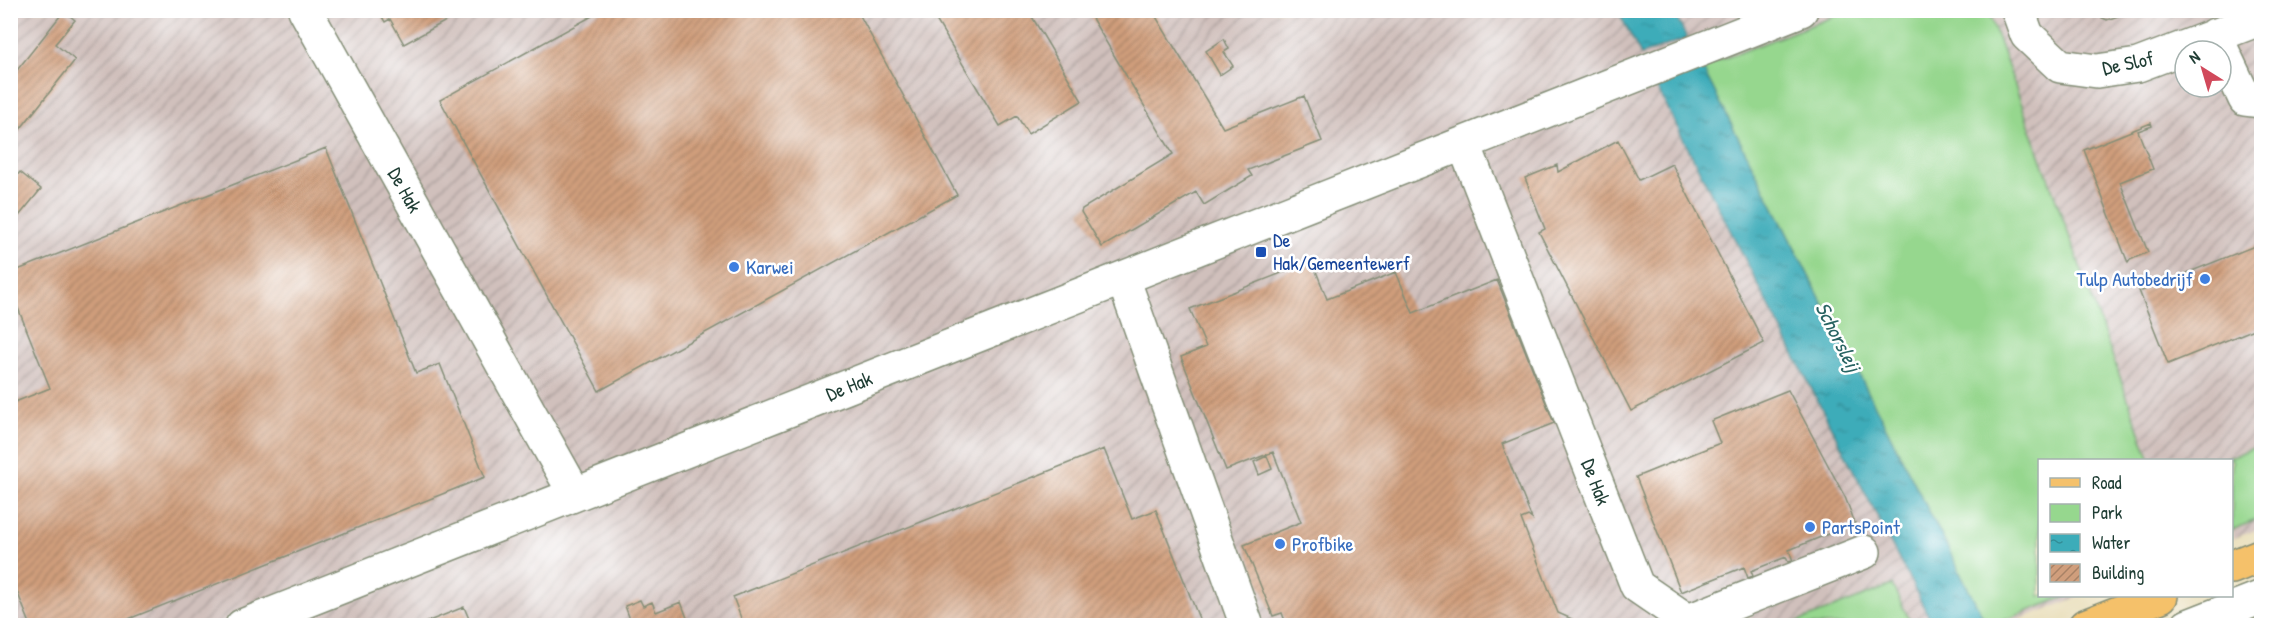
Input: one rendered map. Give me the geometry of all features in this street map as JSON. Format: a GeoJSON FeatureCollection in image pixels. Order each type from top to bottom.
{"type":"FeatureCollection","features":[{"type":"Feature","properties":{"kind":"main road"},"geometry":{"type":"LineString","coordinates":[[2233,567],[2262,555]]}},
{"type":"Feature","properties":{"kind":"main road"},"geometry":{"type":"LineString","coordinates":[[2085,626],[2158,597]]}},
{"type":"Feature","properties":{"kind":"street","name":"De Hak"},"geometry":{"type":"LineString","coordinates":[[305,10],[575,494]]}},
{"type":"Feature","properties":{"kind":"street","name":"De Hak"},"geometry":{"type":"LineString","coordinates":[[242,626],[1801,10]]}},
{"type":"Feature","properties":{"kind":"street","name":"De Slof"},"geometry":{"type":"LineString","coordinates":[[2018,10],[2027,34],[2060,66],[2097,71],[2138,65],[2262,18]]}},
{"type":"Feature","properties":{"kind":"street"},"geometry":{"type":"LineString","coordinates":[[2216,35],[2245,99],[2262,101]]}},
{"type":"Feature","properties":{"kind":"street","name":"De Hak"},"geometry":{"type":"LineString","coordinates":[[1464,144],[1637,586],[1688,621],[1864,552]]}},
{"type":"Feature","properties":{"kind":"street"},"geometry":{"type":"LineString","coordinates":[[1123,278],[1247,626]]}},
{"type":"Feature","properties":{"kind":"street"},"geometry":{"type":"LineString","coordinates":[[2188,626],[2262,597]]}},
{"type":"Feature","properties":{"kind":"shaded area"},"geometry":{"type":"Polygon","coordinates":[[[10,11],[2261,11],[2261,528],[2233,539],[2233,459],[2038,459],[2038,597],[2078,597],[2002,626],[11,625],[10,11]]]}},
{"type":"Feature","properties":{"kind":"green space"},"geometry":{"type":"Polygon","coordinates":[[[1848,11],[1988,11],[2150,459],[2038,459],[2038,597],[2064,597],[1987,625],[1702,67],[1848,11]]]}},
{"type":"Feature","properties":{"kind":"green space"},"geometry":{"type":"Polygon","coordinates":[[[2261,445],[2261,518],[2233,530],[2233,459],[2225,459],[2261,445]]]}},
{"type":"Feature","properties":{"kind":"green space"},"geometry":{"type":"Polygon","coordinates":[[[1892,585],[1912,625],[1790,625],[1892,585]]]}},
{"type":"Feature","properties":{"kind":"water"},"geometry":{"type":"Polygon","coordinates":[[[1618,11],[1673,11],[1687,38],[1641,55],[1618,11]]]}},
{"type":"Feature","properties":{"kind":"water","name":"Schorsleij"},"geometry":{"type":"Polygon","coordinates":[[[1702,67],[1987,625],[1933,625],[1655,84],[1702,67]]]}},
{"type":"Feature","properties":{"kind":"building"},"geometry":{"type":"Polygon","coordinates":[[[378,10],[466,10],[404,44],[390,19],[385,22],[378,10]]]}},
{"type":"Feature","properties":{"kind":"building"},"geometry":{"type":"Polygon","coordinates":[[[603,10],[857,10],[957,195],[599,391],[440,100],[603,10]]]}},
{"type":"Feature","properties":{"kind":"building"},"geometry":{"type":"Polygon","coordinates":[[[930,10],[1028,10],[1082,101],[1028,134],[1017,116],[1000,126],[930,10]]]}},
{"type":"Feature","properties":{"kind":"building"},"geometry":{"type":"Polygon","coordinates":[[[1087,10],[1152,10],[1223,128],[1304,96],[1322,141],[1248,170],[1252,176],[1204,205],[1196,192],[1102,247],[1081,212],[1082,209],[1173,154],[1087,10]]]}},
{"type":"Feature","properties":{"kind":"building"},"geometry":{"type":"Polygon","coordinates":[[[2084,10],[2132,10],[2132,11],[2107,20],[2084,10]]]}},
{"type":"Feature","properties":{"kind":"building"},"geometry":{"type":"Polygon","coordinates":[[[64,11],[75,20],[55,44],[75,60],[10,142],[10,79],[64,11]]]}},
{"type":"Feature","properties":{"kind":"building"},"geometry":{"type":"Polygon","coordinates":[[[1224,39],[1229,49],[1224,52],[1233,66],[1220,75],[1206,51],[1224,39]]]}},
{"type":"Feature","properties":{"kind":"building"},"geometry":{"type":"Polygon","coordinates":[[[2151,123],[2152,126],[2138,131],[2153,169],[2120,182],[2148,252],[2128,263],[2084,150],[2151,123]]]}},
{"type":"Feature","properties":{"kind":"building"},"geometry":{"type":"Polygon","coordinates":[[[1618,140],[1639,180],[1672,164],[1764,343],[1631,411],[1539,232],[1545,229],[1525,178],[1557,165],[1558,172],[1618,140]]]}},
{"type":"Feature","properties":{"kind":"building"},"geometry":{"type":"Polygon","coordinates":[[[326,148],[416,373],[440,364],[485,477],[111,626],[31,626],[10,574],[10,404],[50,388],[10,288],[10,273],[326,148]]]}},
{"type":"Feature","properties":{"kind":"building"},"geometry":{"type":"Polygon","coordinates":[[[20,172],[41,189],[10,227],[10,184],[20,172]]]}},
{"type":"Feature","properties":{"kind":"building"},"geometry":{"type":"Polygon","coordinates":[[[2262,243],[2262,326],[2168,364],[2138,288],[2142,291],[2262,243]]]}},
{"type":"Feature","properties":{"kind":"building"},"geometry":{"type":"Polygon","coordinates":[[[1312,261],[1327,299],[1396,272],[1413,313],[1497,280],[1554,423],[1502,444],[1532,519],[1528,516],[1521,519],[1558,613],[1574,620],[1572,626],[1287,626],[1282,613],[1273,616],[1244,545],[1301,522],[1273,452],[1226,470],[1181,357],[1206,347],[1190,309],[1312,261]]]}},
{"type":"Feature","properties":{"kind":"building"},"geometry":{"type":"Polygon","coordinates":[[[1788,390],[1845,497],[1855,523],[1789,550],[1793,561],[1788,562],[1786,557],[1751,571],[1753,576],[1748,578],[1744,567],[1681,592],[1636,477],[1720,443],[1711,421],[1788,390]]]}},
{"type":"Feature","properties":{"kind":"building"},"geometry":{"type":"Polygon","coordinates":[[[1104,449],[1132,519],[1156,510],[1202,626],[744,626],[733,597],[1104,449]]]}},
{"type":"Feature","properties":{"kind":"building"},"geometry":{"type":"Polygon","coordinates":[[[1267,456],[1272,469],[1259,475],[1254,462],[1267,456]]]}},
{"type":"Feature","properties":{"kind":"building"},"geometry":{"type":"Polygon","coordinates":[[[640,600],[643,606],[652,602],[656,612],[681,602],[690,626],[622,626],[631,622],[625,606],[640,600]]]}},
{"type":"Feature","properties":{"kind":"building"},"geometry":{"type":"Polygon","coordinates":[[[464,607],[472,626],[419,626],[419,625],[464,607]]]}},
{"type":"Feature","properties":{"kind":"place","name":"De Hak/Gemeentewerf"},"geometry":{"type":"Point","coordinates":[1261,252]}},
{"type":"Feature","properties":{"kind":"place","name":"Karwei"},"geometry":{"type":"Point","coordinates":[734,267]}},
{"type":"Feature","properties":{"kind":"place","name":"Tulp Autobedrijf"},"geometry":{"type":"Point","coordinates":[2205,279]}},
{"type":"Feature","properties":{"kind":"place","name":"PartsPoint"},"geometry":{"type":"Point","coordinates":[1810,527]}},
{"type":"Feature","properties":{"kind":"place","name":"Profbike"},"geometry":{"type":"Point","coordinates":[1280,544]}}]}
